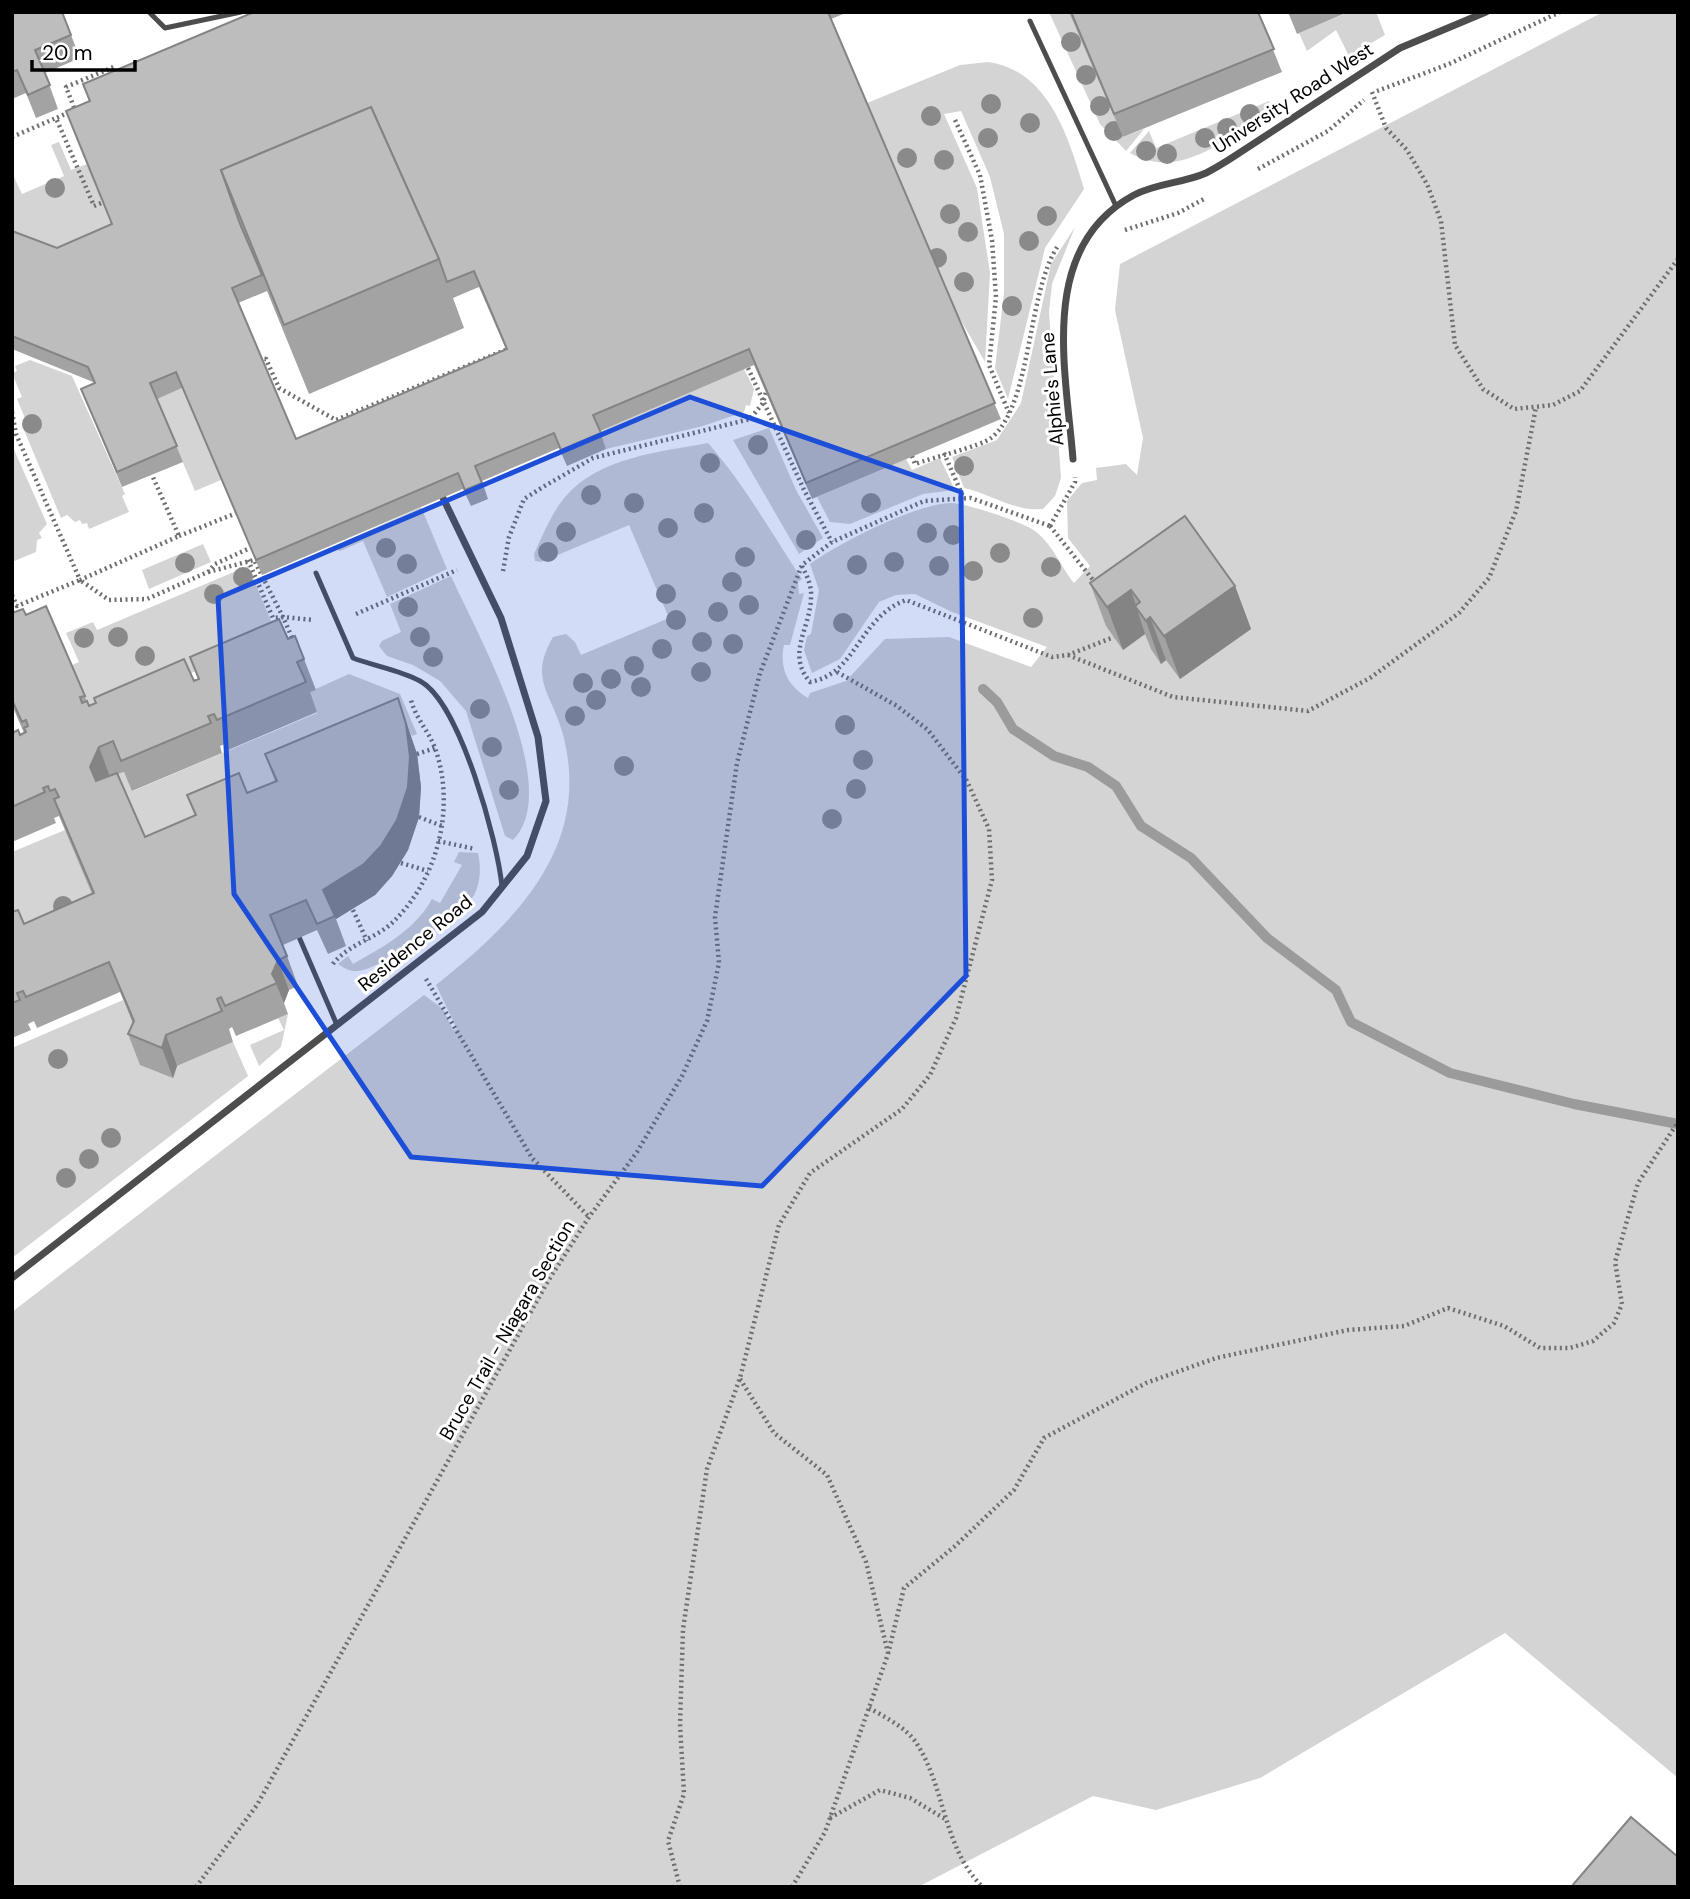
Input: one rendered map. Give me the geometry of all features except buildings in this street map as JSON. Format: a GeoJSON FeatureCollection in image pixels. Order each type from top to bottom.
{"type":"FeatureCollection","features":[{"type":"Feature","properties":{"kind":"street","name":"University Road West"},"geometry":{"type":"LineString","coordinates":[[1116,206],[1137,193],[1205,173],[1363,69],[1400,48],[1486,12]]}},
{"type":"Feature","properties":{"kind":"street","name":"Alphie's Lane"},"geometry":{"type":"LineString","coordinates":[[1073,459],[1062,321],[1073,264],[1093,228],[1116,206]]}},
{"type":"Feature","properties":{"kind":"street","name":"Residence Road"},"geometry":{"type":"LineString","coordinates":[[12,1278],[482,912],[527,856],[546,802],[538,737],[501,618],[443,498]]}},
{"type":"Feature","properties":{"kind":"lane"},"geometry":{"type":"LineString","coordinates":[[149,12],[166,28],[241,12]]}},
{"type":"Feature","properties":{"kind":"lane"},"geometry":{"type":"LineString","coordinates":[[1030,21],[1116,206]]}},
{"type":"Feature","properties":{"kind":"lane"},"geometry":{"type":"LineString","coordinates":[[316,573],[353,659],[421,681],[441,699],[459,735],[499,856],[502,887]]}},
{"type":"Feature","properties":{"kind":"lane"},"geometry":{"type":"LineString","coordinates":[[299,937],[337,1025]]}},
{"type":"Feature","properties":{"kind":"path"},"geometry":{"type":"LineString","coordinates":[[1247,175],[1328,131],[1373,92],[1450,64],[1560,12]]}},
{"type":"Feature","properties":{"kind":"path"},"geometry":{"type":"LineString","coordinates":[[12,137],[75,110],[66,87],[116,66]]}},
{"type":"Feature","properties":{"kind":"path"},"geometry":{"type":"LineString","coordinates":[[1373,92],[1386,128],[1407,150],[1427,184],[1441,221],[1455,345],[1483,389],[1514,409],[1553,405],[1580,391],[1678,259]]}},
{"type":"Feature","properties":{"kind":"path"},"geometry":{"type":"LineString","coordinates":[[56,118],[94,206],[115,197]]}},
{"type":"Feature","properties":{"kind":"path"},"geometry":{"type":"LineString","coordinates":[[956,120],[981,175],[992,240],[996,297],[989,365],[1010,414]]}},
{"type":"Feature","properties":{"kind":"path"},"geometry":{"type":"LineString","coordinates":[[1117,233],[1178,213],[1213,194]]}},
{"type":"Feature","properties":{"kind":"path"},"geometry":{"type":"LineString","coordinates":[[912,456],[915,464],[991,439],[1010,414],[1046,263],[1061,242]]}},
{"type":"Feature","properties":{"kind":"path"},"geometry":{"type":"LineString","coordinates":[[251,362],[263,359],[279,388],[336,420],[517,345]]}},
{"type":"Feature","properties":{"kind":"path"},"geometry":{"type":"LineString","coordinates":[[748,368],[832,542]]}},
{"type":"Feature","properties":{"kind":"path"},"geometry":{"type":"LineString","coordinates":[[485,584],[504,570],[509,537],[524,499],[593,458],[750,419],[763,402],[766,392]]}},
{"type":"Feature","properties":{"kind":"path"},"geometry":{"type":"LineString","coordinates":[[1068,654],[1174,697],[1308,711],[1370,678],[1459,613],[1489,578],[1516,511],[1536,407]]}},
{"type":"Feature","properties":{"kind":"path"},"geometry":{"type":"LineString","coordinates":[[12,412],[16,434],[80,580],[108,600],[147,599],[208,572],[252,560]]}},
{"type":"Feature","properties":{"kind":"path"},"geometry":{"type":"LineString","coordinates":[[944,453],[964,499]]}},
{"type":"Feature","properties":{"kind":"path"},"geometry":{"type":"LineString","coordinates":[[1050,526],[1075,482],[1073,459]]}},
{"type":"Feature","properties":{"kind":"path"},"geometry":{"type":"LineString","coordinates":[[152,475],[179,537]]}},
{"type":"Feature","properties":{"kind":"path"},"geometry":{"type":"LineString","coordinates":[[1105,596],[1050,526],[964,499],[925,501],[832,542],[802,565],[810,582],[811,599],[798,656],[801,671],[810,682],[825,680],[837,672],[865,631],[888,607],[906,600],[1052,657],[1114,637]]}},
{"type":"Feature","properties":{"kind":"path"},"geometry":{"type":"LineString","coordinates":[[12,611],[17,606],[248,508]]}},
{"type":"Feature","properties":{"kind":"path"},"geometry":{"type":"LineString","coordinates":[[208,572],[215,564],[250,548]]}},
{"type":"Feature","properties":{"kind":"path"},"geometry":{"type":"LineString","coordinates":[[237,554],[241,562]]}},
{"type":"Feature","properties":{"kind":"path"},"geometry":{"type":"LineString","coordinates":[[252,560],[260,575]]}},
{"type":"Feature","properties":{"kind":"path"},"geometry":{"type":"LineString","coordinates":[[252,560],[273,618],[283,617],[298,651]]}},
{"type":"Feature","properties":{"kind":"path","name":"Bruce Trail - Niagara Section"},"geometry":{"type":"LineString","coordinates":[[196,1887],[257,1805],[548,1282],[589,1217],[637,1152],[682,1076],[707,1021],[719,964],[715,917],[737,763],[760,673],[802,565]]}},
{"type":"Feature","properties":{"kind":"path"},"geometry":{"type":"LineString","coordinates":[[389,600],[451,573]]}},
{"type":"Feature","properties":{"kind":"path"},"geometry":{"type":"LineString","coordinates":[[12,595],[17,606]]}},
{"type":"Feature","properties":{"kind":"path"},"geometry":{"type":"LineString","coordinates":[[680,1887],[668,1841],[684,1794],[680,1724],[683,1629],[707,1469],[740,1378],[779,1226],[810,1173],[902,1109],[930,1075],[956,1018],[992,880],[989,829],[967,781],[928,730],[897,706],[837,672]]}},
{"type":"Feature","properties":{"kind":"path"},"geometry":{"type":"LineString","coordinates":[[334,961],[367,941],[408,907],[428,871],[438,841],[442,826],[444,787],[435,748],[415,717],[411,698]]}},
{"type":"Feature","properties":{"kind":"path"},"geometry":{"type":"LineString","coordinates":[[417,754],[435,748]]}},
{"type":"Feature","properties":{"kind":"path"},"geometry":{"type":"LineString","coordinates":[[419,817],[442,826]]}},
{"type":"Feature","properties":{"kind":"path"},"geometry":{"type":"LineString","coordinates":[[438,841],[477,849]]}},
{"type":"Feature","properties":{"kind":"path"},"geometry":{"type":"LineString","coordinates":[[401,863],[428,871]]}},
{"type":"Feature","properties":{"kind":"path"},"geometry":{"type":"LineString","coordinates":[[353,910],[367,941]]}},
{"type":"Feature","properties":{"kind":"path"},"geometry":{"type":"LineString","coordinates":[[417,963],[532,1158],[589,1217]]}},
{"type":"Feature","properties":{"kind":"path"},"geometry":{"type":"LineString","coordinates":[[792,1887],[830,1819],[888,1654],[904,1588],[954,1547],[1014,1490],[1044,1438],[1146,1383],[1216,1358],[1348,1330],[1404,1326],[1448,1308],[1504,1326],[1540,1348],[1570,1348],[1593,1341],[1614,1324],[1622,1304],[1615,1262],[1638,1183],[1678,1122]]}},
{"type":"Feature","properties":{"kind":"path"},"geometry":{"type":"LineString","coordinates":[[740,1378],[774,1433],[827,1475],[866,1562],[888,1654]]}},
{"type":"Feature","properties":{"kind":"path"},"geometry":{"type":"LineString","coordinates":[[869,1708],[916,1741],[931,1772],[969,1874],[983,1887]]}},
{"type":"Feature","properties":{"kind":"path"},"geometry":{"type":"LineString","coordinates":[[830,1819],[880,1790],[910,1798],[948,1820]]}},
{"type":"Feature","properties":{"kind":"highlighted area"},"geometry":{"type":"Polygon","coordinates":[[[690,397],[961,492],[966,976],[762,1186],[411,1157],[234,894],[218,598],[690,397]]]}},
{"type":"Feature","properties":{"kind":"shaded area"},"geometry":{"type":"Polygon","coordinates":[[[1049,12],[1070,12],[1123,137],[1144,129],[1126,151],[1100,124],[1049,12]]]}},
{"type":"Feature","properties":{"kind":"shaded area"},"geometry":{"type":"Polygon","coordinates":[[[1349,12],[1376,12],[1385,35],[1349,56],[1336,30],[1307,51],[1299,33],[1349,12]]]}},
{"type":"Feature","properties":{"kind":"shaded area"},"geometry":{"type":"Polygon","coordinates":[[[1603,12],[1678,12],[1678,1778],[1505,1633],[1260,1778],[1156,1810],[1093,1796],[918,1887],[12,1887],[12,1312],[424,995],[443,1009],[453,1030],[457,1029],[436,985],[494,934],[520,906],[541,876],[558,844],[567,809],[569,772],[562,731],[542,674],[546,651],[553,637],[566,634],[575,642],[581,655],[669,618],[629,525],[541,562],[535,561],[534,554],[544,532],[565,497],[595,473],[631,458],[708,443],[746,492],[802,579],[798,582],[799,594],[804,593],[790,645],[784,645],[783,662],[790,682],[808,698],[810,693],[846,681],[885,639],[949,637],[1031,667],[1047,647],[952,612],[915,594],[896,595],[879,602],[840,659],[812,673],[804,650],[807,636],[811,634],[819,590],[810,564],[839,546],[898,517],[951,503],[992,513],[1032,529],[1050,547],[1074,583],[1090,566],[1068,538],[1067,501],[1082,483],[1097,480],[1096,468],[1126,464],[1137,475],[1143,438],[1115,310],[1120,264],[1603,12]]]}},
{"type":"Feature","properties":{"kind":"shaded area"},"geometry":{"type":"Polygon","coordinates":[[[988,62],[1009,68],[1027,78],[1041,93],[1063,129],[1084,189],[1045,248],[1008,399],[995,368],[1004,293],[1004,234],[990,177],[961,111],[944,114],[977,188],[990,273],[985,362],[952,305],[867,103],[960,65],[988,62]]]}},
{"type":"Feature","properties":{"kind":"shaded area"},"geometry":{"type":"Polygon","coordinates":[[[1269,101],[1270,105],[1240,130],[1205,152],[1167,162],[1149,161],[1130,153],[1149,131],[1156,148],[1269,101]]]}},
{"type":"Feature","properties":{"kind":"shaded area"},"geometry":{"type":"Polygon","coordinates":[[[59,142],[71,170],[87,164],[117,240],[62,264],[12,244],[12,173],[22,194],[64,176],[51,145],[59,142]]]}},
{"type":"Feature","properties":{"kind":"shaded area"},"geometry":{"type":"Polygon","coordinates":[[[1075,227],[1052,284],[1049,312],[1061,478],[1055,496],[1043,509],[1023,508],[964,488],[952,457],[997,440],[1021,403],[1051,264],[1075,227]]]}},
{"type":"Feature","properties":{"kind":"shaded area"},"geometry":{"type":"Polygon","coordinates":[[[30,360],[72,376],[125,494],[122,496],[129,512],[89,529],[87,523],[82,524],[80,520],[75,522],[67,515],[61,518],[24,430],[29,428],[17,399],[22,397],[12,373],[17,371],[15,366],[30,360]]]}},
{"type":"Feature","properties":{"kind":"shaded area"},"geometry":{"type":"Polygon","coordinates":[[[744,369],[754,389],[750,406],[746,405],[744,412],[703,426],[606,449],[599,431],[744,369]]]}},
{"type":"Feature","properties":{"kind":"shaded area"},"geometry":{"type":"Polygon","coordinates":[[[182,388],[221,480],[195,491],[156,399],[182,388]]]}},
{"type":"Feature","properties":{"kind":"shaded area"},"geometry":{"type":"Polygon","coordinates":[[[769,428],[796,490],[823,538],[799,554],[733,440],[769,428]]]}},
{"type":"Feature","properties":{"kind":"shaded area"},"geometry":{"type":"Polygon","coordinates":[[[12,445],[47,524],[39,533],[42,538],[37,540],[36,552],[12,562],[12,445]]]}},
{"type":"Feature","properties":{"kind":"shaded area"},"geometry":{"type":"Polygon","coordinates":[[[940,458],[955,490],[923,494],[850,524],[830,522],[817,497],[906,459],[912,470],[940,458]]]}},
{"type":"Feature","properties":{"kind":"shaded area"},"geometry":{"type":"Polygon","coordinates":[[[421,507],[447,569],[387,597],[363,541],[340,551],[332,547],[421,507]]]}},
{"type":"Feature","properties":{"kind":"shaded area"},"geometry":{"type":"Polygon","coordinates":[[[203,544],[211,562],[149,589],[142,570],[203,544]]]}},
{"type":"Feature","properties":{"kind":"shaded area"},"geometry":{"type":"Polygon","coordinates":[[[248,566],[282,647],[219,661],[164,685],[100,736],[70,666],[79,662],[66,633],[93,622],[97,630],[248,566]]]}},
{"type":"Feature","properties":{"kind":"shaded area"},"geometry":{"type":"Polygon","coordinates":[[[451,576],[495,670],[523,748],[529,785],[526,816],[513,840],[505,836],[466,711],[440,681],[413,665],[387,656],[379,646],[382,641],[401,632],[390,604],[451,576]]]}},
{"type":"Feature","properties":{"kind":"shaded area"},"geometry":{"type":"Polygon","coordinates":[[[349,674],[400,694],[417,734],[412,736],[408,729],[156,868],[110,777],[124,772],[133,791],[317,713],[309,692],[349,674]]]}},
{"type":"Feature","properties":{"kind":"shaded area"},"geometry":{"type":"Polygon","coordinates":[[[65,830],[105,923],[12,947],[12,852],[65,830]]]}},
{"type":"Feature","properties":{"kind":"shaded area"},"geometry":{"type":"Polygon","coordinates":[[[459,852],[478,853],[479,858],[478,885],[467,904],[439,927],[369,968],[350,970],[338,964],[348,956],[353,964],[376,951],[417,920],[432,899],[440,903],[462,865],[454,862],[459,852]]]}},
{"type":"Feature","properties":{"kind":"shaded area"},"geometry":{"type":"Polygon","coordinates":[[[123,1000],[145,1052],[177,1066],[233,1042],[248,1076],[12,1258],[12,1048],[123,1000]]]}},
{"type":"Feature","properties":{"kind":"shaded area"},"geometry":{"type":"Polygon","coordinates":[[[288,1014],[281,1047],[259,1066],[250,1045],[284,1030],[278,1018],[288,1014]]]}},
{"type":"Feature","properties":{"kind":"waterway"},"geometry":{"type":"LineString","coordinates":[[983,689],[997,702],[1013,729],[1054,756],[1088,767],[1116,786],[1141,826],[1191,858],[1267,938],[1336,990],[1351,1022],[1450,1073],[1574,1104],[1678,1124]]}}]}
